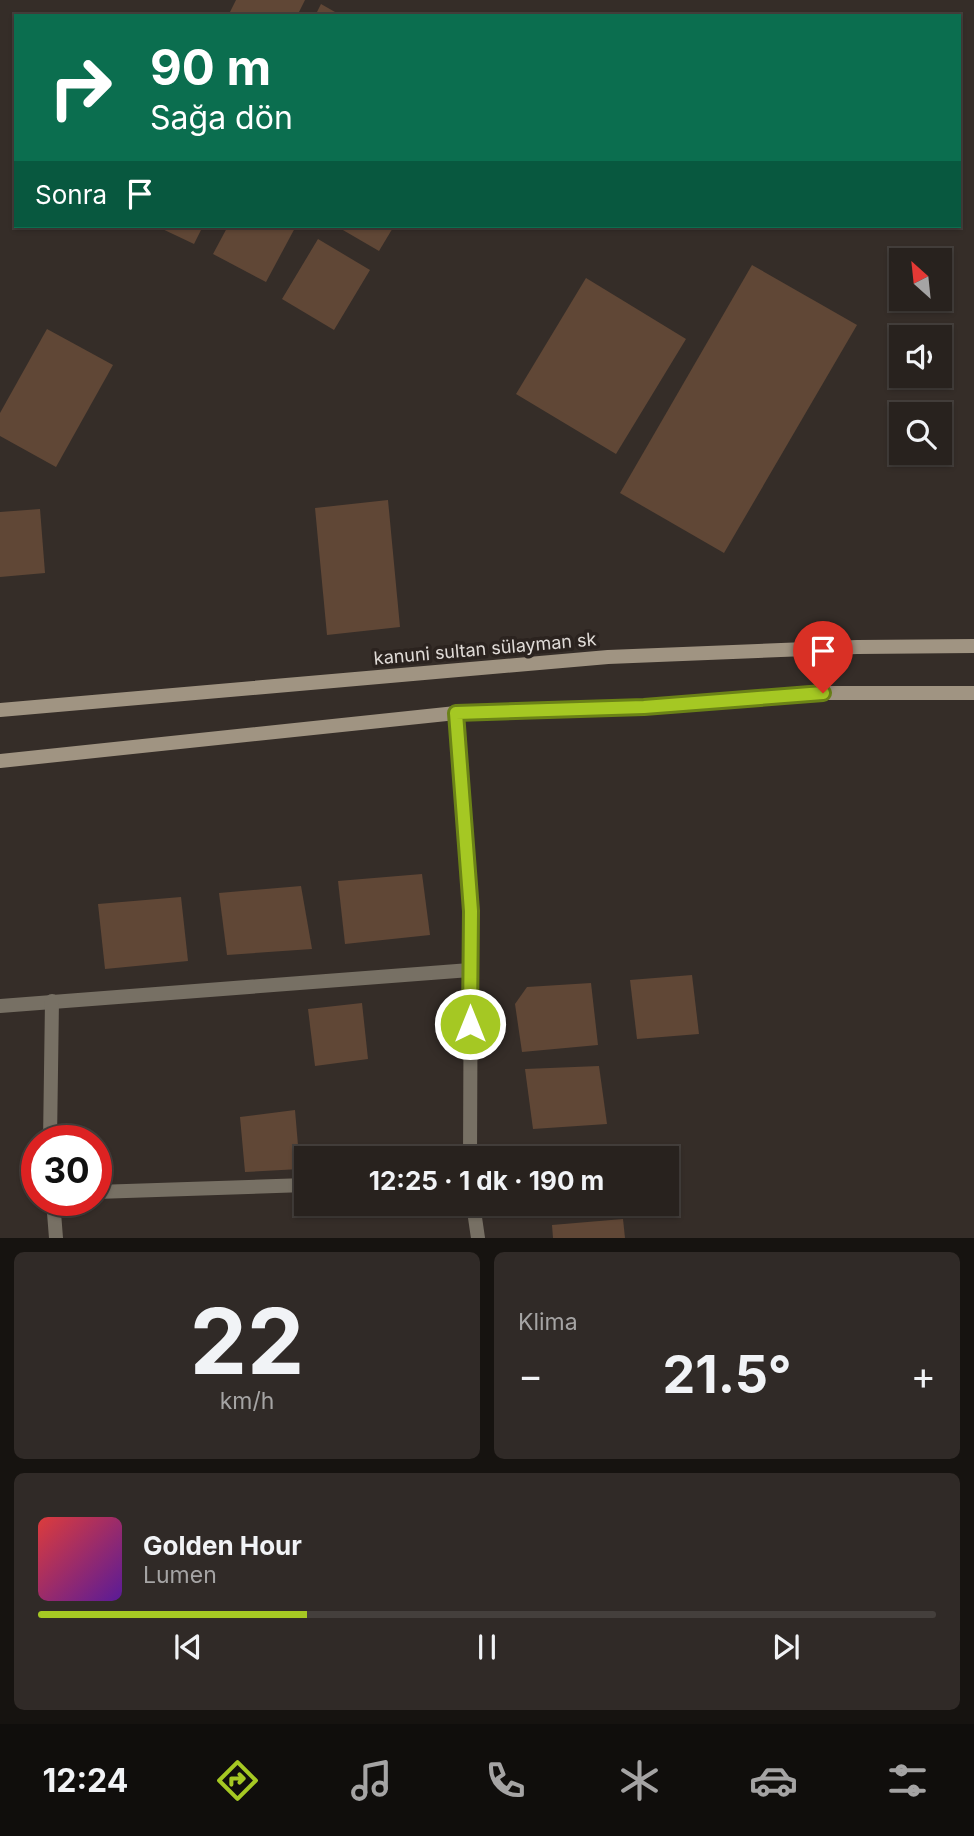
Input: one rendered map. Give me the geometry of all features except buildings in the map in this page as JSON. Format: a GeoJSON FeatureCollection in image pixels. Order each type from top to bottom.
{"type":"FeatureCollection","features":[{"type":"Feature","properties":{"kind":"main road","name":"kanuni sultan sülayman sk"},"geometry":{"type":"LineString","coordinates":[[0,710],[608,657],[857,647],[974,646]]}},
{"type":"Feature","properties":{"kind":"main road"},"geometry":{"type":"LineString","coordinates":[[0,761],[456,713],[644,707],[823,693],[974,694]]}},
{"type":"Feature","properties":{"kind":"street"},"geometry":{"type":"LineString","coordinates":[[456,713],[471,911],[470,1146]]}},
{"type":"Feature","properties":{"kind":"street"},"geometry":{"type":"LineString","coordinates":[[0,1006],[470,970]]}},
{"type":"Feature","properties":{"kind":"street"},"geometry":{"type":"LineString","coordinates":[[50,1125],[52,1001]]}},
{"type":"Feature","properties":{"kind":"street"},"geometry":{"type":"LineString","coordinates":[[112,1191],[294,1185]]}},
{"type":"Feature","properties":{"kind":"street"},"geometry":{"type":"LineString","coordinates":[[54,1216],[56,1237]]}},
{"type":"Feature","properties":{"kind":"street"},"geometry":{"type":"LineString","coordinates":[[475,1216],[478,1237]]}},
{"type":"Feature","properties":{"kind":"route"},"geometry":{"type":"LineString","coordinates":[[470,1024],[471,911],[456,713],[644,707],[823,693]]}}]}
